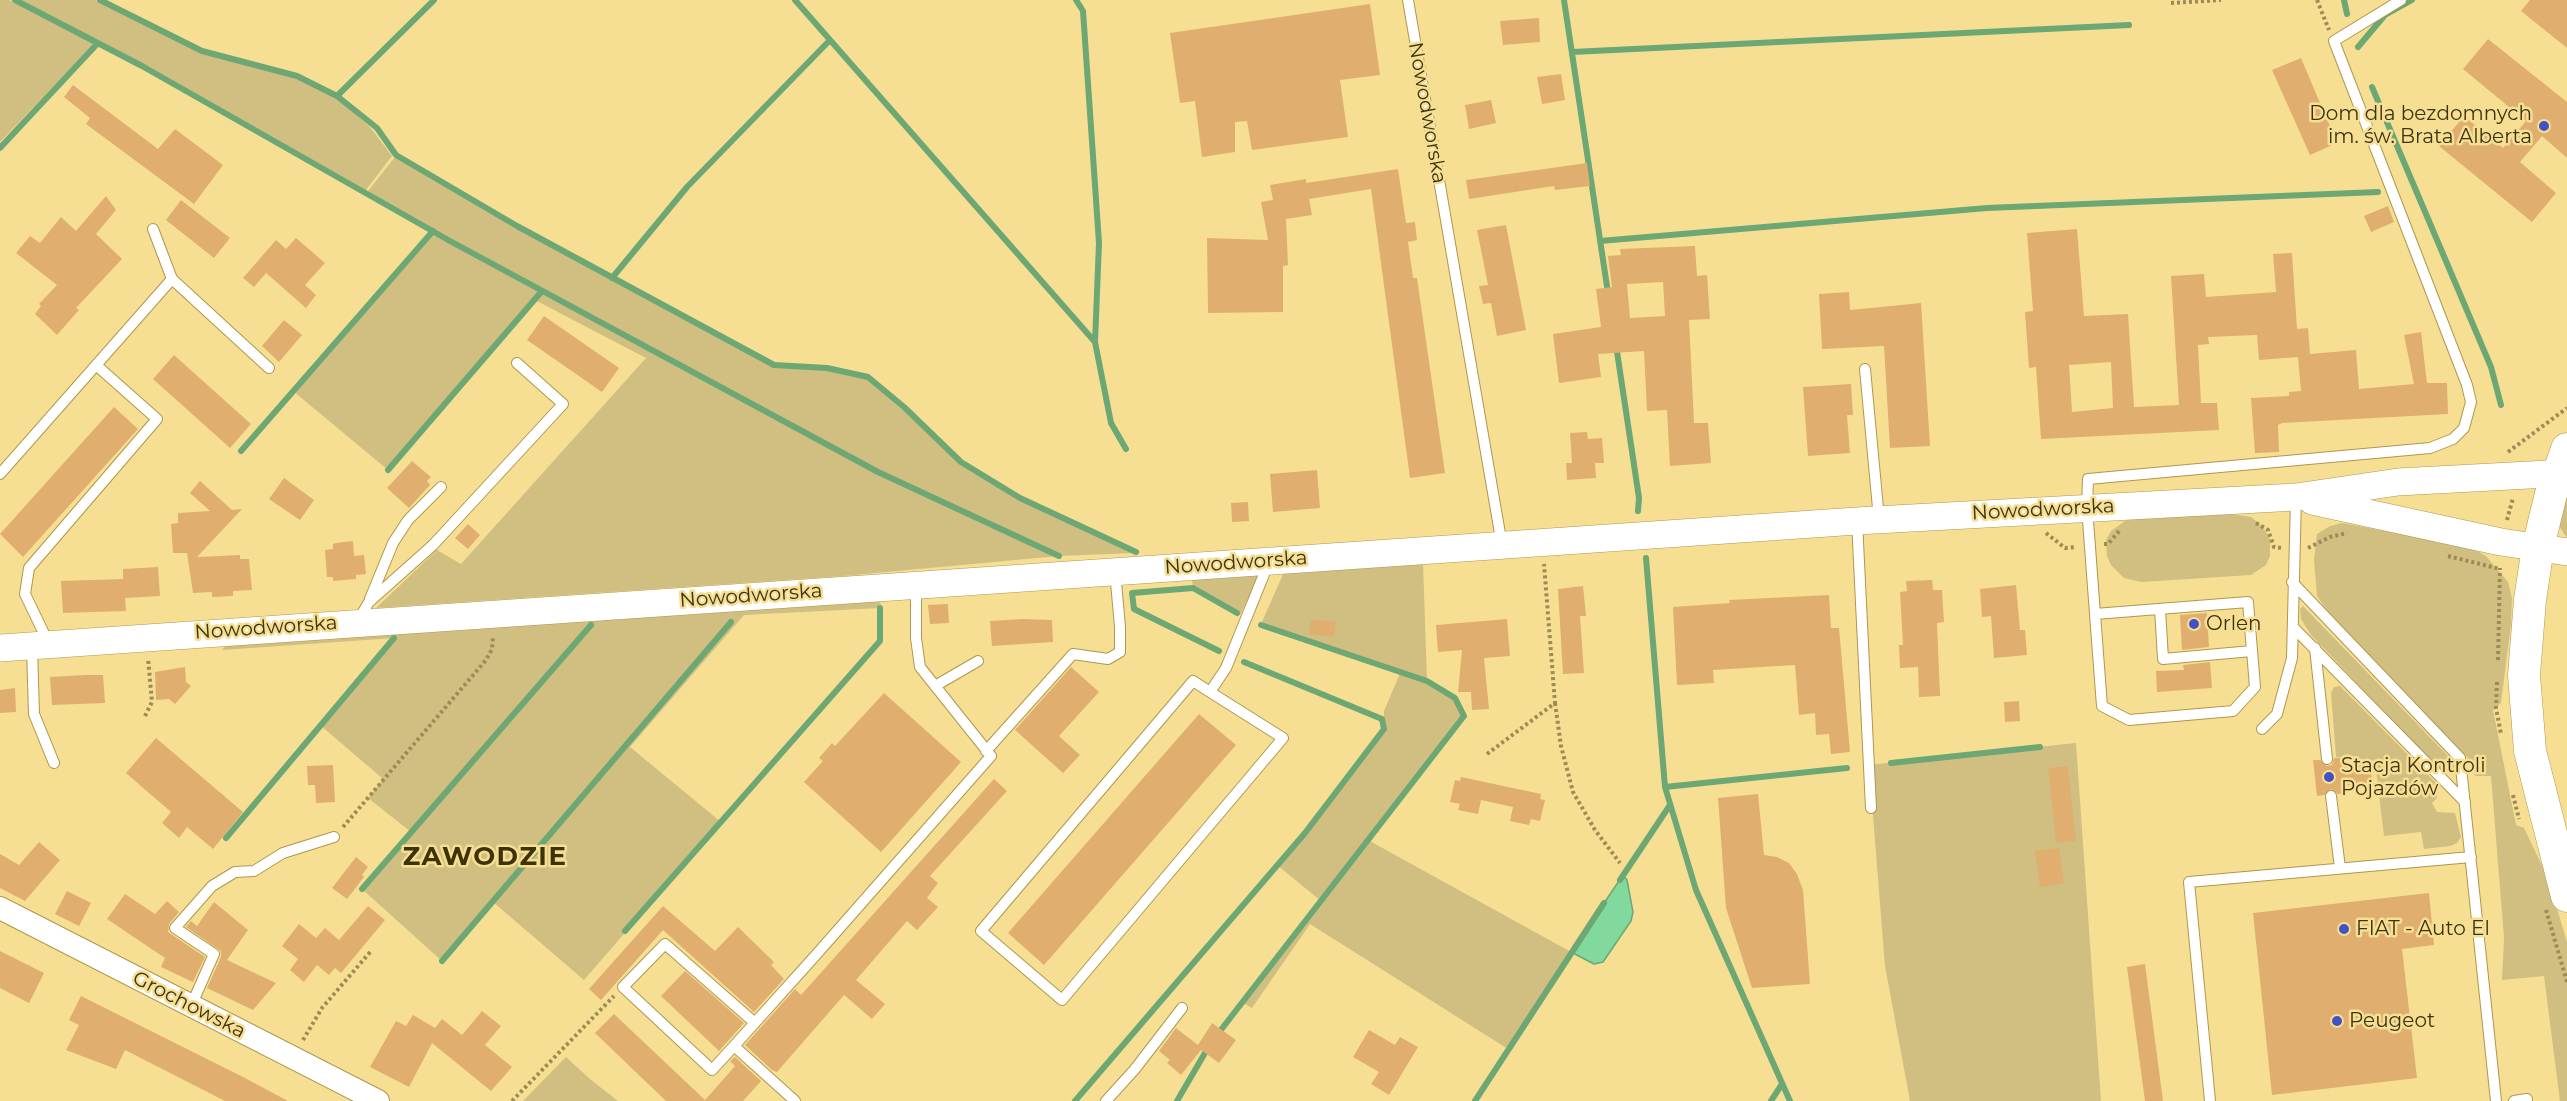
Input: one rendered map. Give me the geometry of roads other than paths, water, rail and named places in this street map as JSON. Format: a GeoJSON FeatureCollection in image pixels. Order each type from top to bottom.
{"type":"FeatureCollection","features":[{"type":"Feature","properties":{"kind":"main road"},"geometry":{"type":"LineString","coordinates":[[2564,465],[2553,549],[2530,600],[2524,675],[2528,729],[2539,794],[2567,896]]}},
{"type":"Feature","properties":{"kind":"street","name":"Nowodworska"},"geometry":{"type":"LineString","coordinates":[[0,648],[146,637],[363,612],[493,612],[1868,520],[2296,497],[2398,482],[2564,465]]}},
{"type":"Feature","properties":{"kind":"street"},"geometry":{"type":"LineString","coordinates":[[2296,497],[2500,542],[2553,549]]}},
{"type":"Feature","properties":{"kind":"street","name":"Grochowska"},"geometry":{"type":"LineString","coordinates":[[0,908],[378,1101]]}},
{"type":"Feature","properties":{"kind":"lane","name":"Nowodworska"},"geometry":{"type":"LineString","coordinates":[[1408,0],[1502,545]]}},
{"type":"Feature","properties":{"kind":"lane"},"geometry":{"type":"LineString","coordinates":[[2095,614],[2248,602],[2255,687],[2233,711],[2129,720],[2102,706],[2086,507],[2088,478],[2430,448],[2453,439],[2464,428],[2471,402],[2467,385],[2334,41],[2401,0]]}},
{"type":"Feature","properties":{"kind":"lane"},"geometry":{"type":"LineString","coordinates":[[153,229],[172,279],[269,368]]}},
{"type":"Feature","properties":{"kind":"lane"},"geometry":{"type":"LineString","coordinates":[[1,472],[172,279]]}},
{"type":"Feature","properties":{"kind":"lane"},"geometry":{"type":"LineString","coordinates":[[363,612],[433,545],[563,404],[517,363]]}},
{"type":"Feature","properties":{"kind":"lane"},"geometry":{"type":"LineString","coordinates":[[54,763],[34,714],[41,644],[25,594],[29,568],[157,419],[96,365]]}},
{"type":"Feature","properties":{"kind":"lane"},"geometry":{"type":"LineString","coordinates":[[1865,369],[1871,808]]}},
{"type":"Feature","properties":{"kind":"lane"},"geometry":{"type":"LineString","coordinates":[[363,612],[393,543],[408,520],[441,487]]}},
{"type":"Feature","properties":{"kind":"lane"},"geometry":{"type":"LineString","coordinates":[[2262,729],[2277,714],[2292,658],[2292,582],[2296,497]]}},
{"type":"Feature","properties":{"kind":"lane"},"geometry":{"type":"LineString","coordinates":[[1210,692],[1226,668],[1270,561]]}},
{"type":"Feature","properties":{"kind":"lane"},"geometry":{"type":"LineString","coordinates":[[986,751],[1073,654],[1108,659],[1119,652],[1120,627],[1115,571]]}},
{"type":"Feature","properties":{"kind":"lane"},"geometry":{"type":"LineString","coordinates":[[2292,582],[2460,758],[2496,1101]]}},
{"type":"Feature","properties":{"kind":"lane"},"geometry":{"type":"LineString","coordinates":[[755,1023],[665,944],[622,987],[712,1070],[755,1023],[990,756],[920,667],[916,638],[916,584]]}},
{"type":"Feature","properties":{"kind":"lane"},"geometry":{"type":"LineString","coordinates":[[2160,609],[2163,659],[2252,651]]}},
{"type":"Feature","properties":{"kind":"lane"},"geometry":{"type":"LineString","coordinates":[[2293,627],[2465,802]]}},
{"type":"Feature","properties":{"kind":"lane"},"geometry":{"type":"LineString","coordinates":[[2315,648],[2327,759]]}},
{"type":"Feature","properties":{"kind":"lane"},"geometry":{"type":"LineString","coordinates":[[935,686],[978,661]]}},
{"type":"Feature","properties":{"kind":"lane"},"geometry":{"type":"LineString","coordinates":[[1192,681],[1210,692],[1283,738],[1062,1000],[981,931],[1192,681]]}},
{"type":"Feature","properties":{"kind":"lane"},"geometry":{"type":"LineString","coordinates":[[2331,796],[2340,868]]}},
{"type":"Feature","properties":{"kind":"lane"},"geometry":{"type":"LineString","coordinates":[[191,1006],[214,954],[175,928],[212,886],[235,872],[254,871],[283,853],[334,837]]}},
{"type":"Feature","properties":{"kind":"lane"},"geometry":{"type":"LineString","coordinates":[[2210,1101],[2189,882],[2471,857]]}},
{"type":"Feature","properties":{"kind":"lane"},"geometry":{"type":"LineString","coordinates":[[1106,1101],[1135,1069],[1182,1008]]}},
{"type":"Feature","properties":{"kind":"lane"},"geometry":{"type":"LineString","coordinates":[[734,1046],[795,1101]]}},
{"type":"Feature","properties":{"kind":"lane"},"geometry":{"type":"LineString","coordinates":[[2514,1101],[2527,1099]]}},
{"type":"Feature","properties":{"kind":"waterway"},"geometry":{"type":"LineString","coordinates":[[15,0],[142,66],[450,241],[878,472],[1059,556]]}},
{"type":"Feature","properties":{"kind":"waterway"},"geometry":{"type":"LineString","coordinates":[[100,0],[202,51],[297,76],[337,96],[434,0]]}},
{"type":"Feature","properties":{"kind":"waterway"},"geometry":{"type":"LineString","coordinates":[[795,0],[1095,342]]}},
{"type":"Feature","properties":{"kind":"waterway"},"geometry":{"type":"LineString","coordinates":[[1076,0],[1083,11],[1099,243],[1095,342],[1111,423],[1126,449]]}},
{"type":"Feature","properties":{"kind":"waterway"},"geometry":{"type":"LineString","coordinates":[[1564,0],[1608,293]]}},
{"type":"Feature","properties":{"kind":"waterway"},"geometry":{"type":"LineString","coordinates":[[2344,0],[2347,14]]}},
{"type":"Feature","properties":{"kind":"waterway"},"geometry":{"type":"LineString","coordinates":[[2358,47],[2385,15],[2412,0]]}},
{"type":"Feature","properties":{"kind":"waterway"},"geometry":{"type":"LineString","coordinates":[[1572,52],[2129,25]]}},
{"type":"Feature","properties":{"kind":"waterway"},"geometry":{"type":"LineString","coordinates":[[612,278],[687,187],[830,40]]}},
{"type":"Feature","properties":{"kind":"waterway"},"geometry":{"type":"LineString","coordinates":[[0,148],[98,43]]}},
{"type":"Feature","properties":{"kind":"waterway"},"geometry":{"type":"LineString","coordinates":[[2372,87],[2491,367],[2501,405]]}},
{"type":"Feature","properties":{"kind":"waterway"},"geometry":{"type":"LineString","coordinates":[[337,96],[377,128],[396,155],[517,226],[774,365],[827,368],[868,377],[904,407],[961,462],[1020,498],[1136,552]]}},
{"type":"Feature","properties":{"kind":"waterway"},"geometry":{"type":"LineString","coordinates":[[1600,241],[1987,208],[2378,192]]}},
{"type":"Feature","properties":{"kind":"waterway"},"geometry":{"type":"LineString","coordinates":[[241,451],[433,231]]}},
{"type":"Feature","properties":{"kind":"waterway"},"geometry":{"type":"LineString","coordinates":[[388,470],[542,291]]}},
{"type":"Feature","properties":{"kind":"waterway"},"geometry":{"type":"LineString","coordinates":[[1616,345],[1639,498],[1638,511]]}},
{"type":"Feature","properties":{"kind":"waterway"},"geometry":{"type":"LineString","coordinates":[[1646,558],[1665,787],[1696,890],[1790,1101]]}},
{"type":"Feature","properties":{"kind":"waterway"},"geometry":{"type":"LineString","coordinates":[[1219,651],[1134,609],[1132,593],[1193,588],[1237,613]]}},
{"type":"Feature","properties":{"kind":"waterway"},"geometry":{"type":"LineString","coordinates":[[625,931],[880,641],[880,608]]}},
{"type":"Feature","properties":{"kind":"waterway"},"geometry":{"type":"LineString","coordinates":[[442,961],[731,622]]}},
{"type":"Feature","properties":{"kind":"waterway"},"geometry":{"type":"LineString","coordinates":[[362,889],[591,625]]}},
{"type":"Feature","properties":{"kind":"waterway"},"geometry":{"type":"LineString","coordinates":[[1217,1035],[1464,716],[1455,698],[1427,681],[1261,625]]}},
{"type":"Feature","properties":{"kind":"waterway"},"geometry":{"type":"LineString","coordinates":[[226,838],[394,638]]}},
{"type":"Feature","properties":{"kind":"waterway"},"geometry":{"type":"LineString","coordinates":[[1075,1101],[1305,833],[1384,729],[1382,719],[1244,662]]}},
{"type":"Feature","properties":{"kind":"waterway"},"geometry":{"type":"LineString","coordinates":[[1891,763],[2040,747]]}},
{"type":"Feature","properties":{"kind":"waterway"},"geometry":{"type":"LineString","coordinates":[[1665,787],[1847,768]]}},
{"type":"Feature","properties":{"kind":"waterway"},"geometry":{"type":"LineString","coordinates":[[1620,880],[1670,805]]}},
{"type":"Feature","properties":{"kind":"waterway"},"geometry":{"type":"LineString","coordinates":[[1475,1101],[1604,903]]}},
{"type":"Feature","properties":{"kind":"waterway"},"geometry":{"type":"LineString","coordinates":[[1177,1101],[1209,1046]]}},
{"type":"Feature","properties":{"kind":"waterway"},"geometry":{"type":"LineString","coordinates":[[1771,1101],[1782,1084]]}},
{"type":"Feature","properties":{"kind":"place","name":"Dom dla bezdomnych im. św. Brata Alberta"},"geometry":{"type":"Point","coordinates":[2544,126]}},
{"type":"Feature","properties":{"kind":"place","name":"Orlen"},"geometry":{"type":"Point","coordinates":[2194,624]}},
{"type":"Feature","properties":{"kind":"place","name":"Stacja Kontroli Pojazdów"},"geometry":{"type":"Point","coordinates":[2329,777]}},
{"type":"Feature","properties":{"kind":"place","name":"FIAT - Auto El"},"geometry":{"type":"Point","coordinates":[2344,929]}},
{"type":"Feature","properties":{"kind":"place","name":"Peugeot"},"geometry":{"type":"Point","coordinates":[2337,1021]}},
{"type":"Feature","properties":{"kind":"district","name":"ZAWODZIE"},"geometry":{"type":"Point","coordinates":[485,857]}}]}
